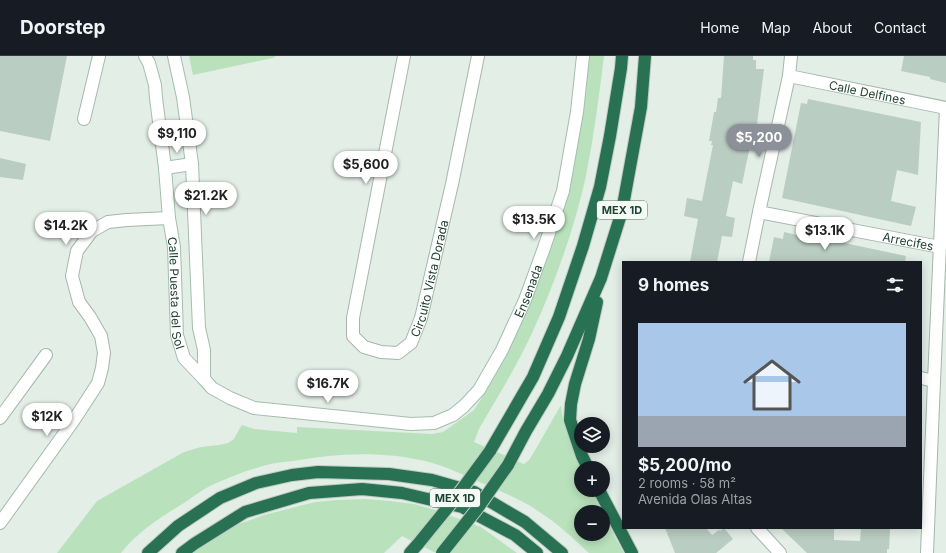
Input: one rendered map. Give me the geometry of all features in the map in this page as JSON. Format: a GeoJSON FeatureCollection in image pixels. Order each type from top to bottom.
{"type":"FeatureCollection","features":[{"type":"Feature","properties":{"kind":"highway","name":"MEX 1D"},"geometry":{"type":"LineString","coordinates":[[410,553],[457,496],[490,451],[533,377],[559,317],[583,246],[600,188],[610,136],[622,56]]}},
{"type":"Feature","properties":{"kind":"highway","name":"MEX 1D"},"geometry":{"type":"LineString","coordinates":[[442,553],[508,465],[548,394],[602,278],[622,211],[641,107],[645,56]]}},
{"type":"Feature","properties":{"kind":"highway"},"geometry":{"type":"LineString","coordinates":[[584,461],[570,420],[570,404],[589,339],[602,278]]}},
{"type":"Feature","properties":{"kind":"highway"},"geometry":{"type":"LineString","coordinates":[[148,553],[178,526],[220,498],[256,483],[292,474],[318,472],[389,474],[432,480],[474,492],[525,522],[562,553]]}},
{"type":"Feature","properties":{"kind":"highway"},"geometry":{"type":"LineString","coordinates":[[182,553],[245,512],[309,493],[362,489],[402,493],[462,507],[515,535],[537,553]]}},
{"type":"Feature","properties":{"kind":"highway"},"geometry":{"type":"LineString","coordinates":[[604,497],[632,553]]}},
{"type":"Feature","properties":{"kind":"street"},"geometry":{"type":"LineString","coordinates":[[84,119],[99,56]]}},
{"type":"Feature","properties":{"kind":"street","name":"Calle Puesta del Sol"},"geometry":{"type":"LineString","coordinates":[[145,56],[149,63],[155,85],[165,168],[169,218],[174,247],[177,335],[184,358],[212,388],[230,398],[254,408],[411,424],[434,423],[453,415]]}},
{"type":"Feature","properties":{"kind":"street","name":"Calle Puesta del Sol"},"geometry":{"type":"LineString","coordinates":[[174,56],[183,97],[192,164],[199,328],[204,350],[204,379]]}},
{"type":"Feature","properties":{"kind":"street","name":"Circuito Vista Dorada"},"geometry":{"type":"LineString","coordinates":[[404,56],[353,318],[353,336],[364,347],[381,352],[398,353],[411,343],[421,318],[452,184],[478,56]]}},
{"type":"Feature","properties":{"kind":"street","name":"Ensenada"},"geometry":{"type":"LineString","coordinates":[[453,415],[479,390],[502,350],[525,300],[544,248],[563,191],[577,112],[583,56]]}},
{"type":"Feature","properties":{"kind":"street"},"geometry":{"type":"LineString","coordinates":[[749,261],[789,76],[791,56]]}},
{"type":"Feature","properties":{"kind":"street","name":"Calle Delfines"},"geometry":{"type":"LineString","coordinates":[[789,76],[946,108]]}},
{"type":"Feature","properties":{"kind":"street"},"geometry":{"type":"LineString","coordinates":[[927,553],[946,108]]}},
{"type":"Feature","properties":{"kind":"street"},"geometry":{"type":"LineString","coordinates":[[165,168],[192,164]]}},
{"type":"Feature","properties":{"kind":"street","name":"Arrecifes"},"geometry":{"type":"LineString","coordinates":[[759,212],[940,247]]}},
{"type":"Feature","properties":{"kind":"street"},"geometry":{"type":"LineString","coordinates":[[0,523],[74,420],[98,383],[100,376],[104,353],[101,336],[79,302],[72,276],[77,251],[92,231],[108,222],[169,218]]}},
{"type":"Feature","properties":{"kind":"street"},"geometry":{"type":"LineString","coordinates":[[0,418],[46,355]]}},
{"type":"Feature","properties":{"kind":"street"},"geometry":{"type":"LineString","coordinates":[[922,378],[934,381]]}},
{"type":"Feature","properties":{"kind":"street"},"geometry":{"type":"LineString","coordinates":[[758,529],[780,553]]}},
{"type":"Feature","properties":{"kind":"green space"},"geometry":{"type":"Polygon","coordinates":[[[189,56],[276,56],[273,58],[193,75],[189,56]]]}},
{"type":"Feature","properties":{"kind":"green space"},"geometry":{"type":"Polygon","coordinates":[[[586,56],[604,56],[594,131],[586,176],[576,216],[563,256],[526,345],[507,382],[479,429],[474,442],[524,464],[529,460],[561,405],[566,429],[574,449],[574,453],[576,453],[580,461],[574,461],[574,497],[596,497],[600,505],[574,505],[574,539],[532,507],[457,472],[425,461],[409,458],[376,454],[359,454],[326,456],[274,463],[229,477],[204,489],[160,518],[135,538],[121,553],[57,553],[97,501],[184,452],[201,447],[228,443],[234,439],[242,425],[254,429],[297,433],[297,427],[432,434],[443,432],[474,410],[490,385],[505,358],[534,294],[550,249],[560,213],[586,56]]]}},
{"type":"Feature","properties":{"kind":"green space"},"geometry":{"type":"Polygon","coordinates":[[[366,499],[414,504],[435,510],[481,527],[517,553],[436,553],[402,536],[384,553],[191,553],[228,528],[264,515],[315,502],[366,499]]]}},
{"type":"Feature","properties":{"kind":"green space"},"geometry":{"type":"Polygon","coordinates":[[[610,526],[624,553],[589,553],[576,541],[610,541],[610,526]]]}},
{"type":"Feature","properties":{"kind":"building"},"geometry":{"type":"Polygon","coordinates":[[[0,56],[67,56],[50,141],[0,131],[0,56]]]}},
{"type":"Feature","properties":{"kind":"building"},"geometry":{"type":"Polygon","coordinates":[[[724,56],[753,56],[753,60],[756,60],[756,69],[764,69],[756,132],[753,132],[742,184],[733,181],[726,216],[735,218],[732,237],[722,236],[717,261],[690,261],[698,219],[684,216],[687,198],[702,201],[713,145],[711,145],[712,141],[709,141],[714,112],[716,112],[718,98],[721,98],[724,56]]]}},
{"type":"Feature","properties":{"kind":"building"},"geometry":{"type":"Polygon","coordinates":[[[904,56],[946,56],[946,83],[930,79],[930,77],[901,71],[904,56]]]}},
{"type":"Feature","properties":{"kind":"building"},"geometry":{"type":"Polygon","coordinates":[[[808,99],[921,122],[918,175],[897,170],[891,201],[916,207],[911,226],[782,198],[801,103],[807,104],[808,99]]]}},
{"type":"Feature","properties":{"kind":"building"},"geometry":{"type":"Polygon","coordinates":[[[0,158],[26,164],[23,180],[0,177],[0,158]]]}},
{"type":"Feature","properties":{"kind":"building"},"geometry":{"type":"Polygon","coordinates":[[[784,232],[801,236],[802,234],[906,256],[905,261],[769,261],[774,237],[783,239],[784,232]]]}},
{"type":"Feature","properties":{"kind":"building"},"geometry":{"type":"Polygon","coordinates":[[[665,529],[707,529],[712,535],[719,530],[725,529],[733,539],[716,553],[675,553],[665,529]]]}},
{"type":"Feature","properties":{"kind":"building"},"geometry":{"type":"Polygon","coordinates":[[[782,529],[834,529],[834,540],[860,541],[861,529],[890,529],[889,549],[887,549],[887,553],[807,553],[782,529]]]}}]}
